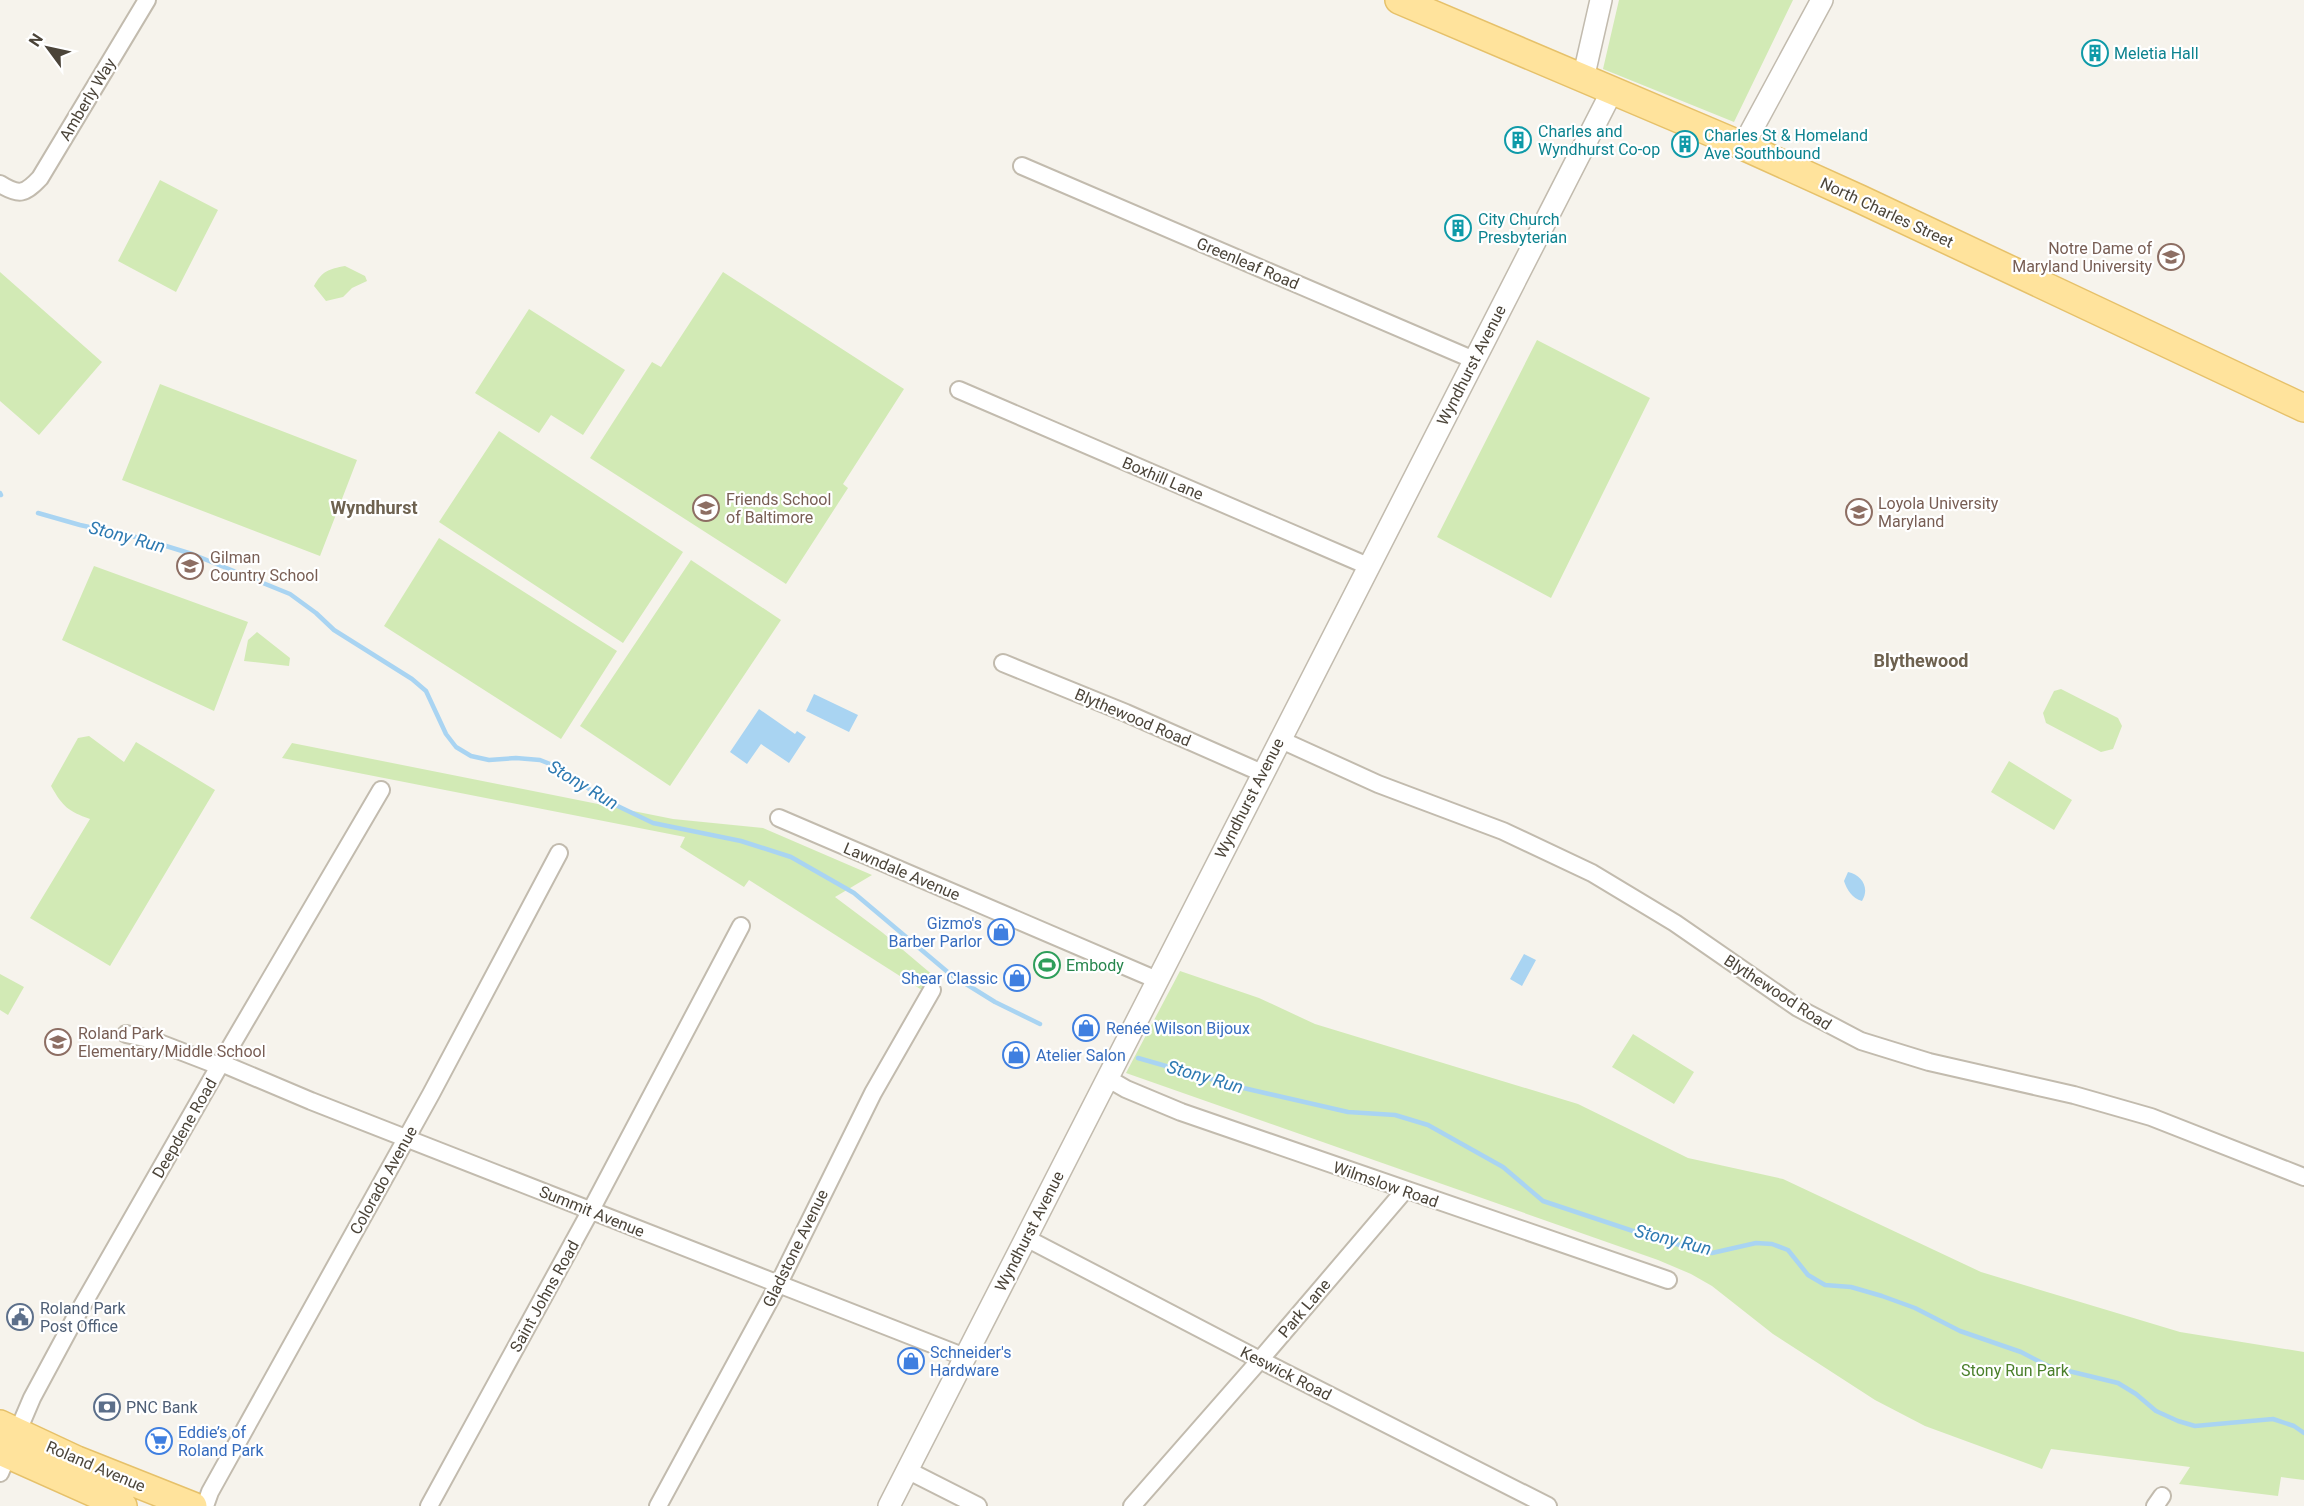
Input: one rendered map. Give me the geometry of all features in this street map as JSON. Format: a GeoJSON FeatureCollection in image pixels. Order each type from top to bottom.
{"type":"FeatureCollection","features":[{"type":"Feature","properties":{"kind":"main road","name":"North Charles Street"},"geometry":{"type":"LineString","coordinates":[[1399,0],[1743,146],[1881,208],[2304,408]]}},
{"type":"Feature","properties":{"kind":"main road","name":"Roland Avenue"},"geometry":{"type":"LineString","coordinates":[[5,1447],[77,1460],[175,1503]]}},
{"type":"Feature","properties":{"kind":"main road","name":"Roland Avenue"},"geometry":{"type":"LineString","coordinates":[[5,1447],[123,1506]]}},
{"type":"Feature","properties":{"kind":"street","name":"Amberly Way"},"geometry":{"type":"LineString","coordinates":[[0,184],[9,190],[22,193],[30,189],[40,178],[147,0]]}},
{"type":"Feature","properties":{"kind":"street"},"geometry":{"type":"LineString","coordinates":[[1583,79],[1600,0]]}},
{"type":"Feature","properties":{"kind":"street"},"geometry":{"type":"LineString","coordinates":[[1743,146],[1822,0]]}},
{"type":"Feature","properties":{"kind":"street","name":"Wyndhurst Avenue"},"geometry":{"type":"LineString","coordinates":[[889,1506],[1612,91]]}},
{"type":"Feature","properties":{"kind":"street","name":"Greenleaf Road"},"geometry":{"type":"LineString","coordinates":[[1022,166],[1474,360]]}},
{"type":"Feature","properties":{"kind":"street","name":"Boxhill Lane"},"geometry":{"type":"LineString","coordinates":[[959,390],[1368,566]]}},
{"type":"Feature","properties":{"kind":"street","name":"Blythewood Road"},"geometry":{"type":"LineString","coordinates":[[1003,663],[1126,713],[1262,773]]}},
{"type":"Feature","properties":{"kind":"street","name":"Blythewood Road"},"geometry":{"type":"LineString","coordinates":[[1280,739],[1377,784],[1510,835],[1592,873],[1667,918],[1798,1008],[1861,1041],[1929,1062],[2074,1095],[2151,1117],[2304,1177]]}},
{"type":"Feature","properties":{"kind":"street","name":"Deepdene Road"},"geometry":{"type":"LineString","coordinates":[[5,1447],[74,1320],[381,790]]}},
{"type":"Feature","properties":{"kind":"street","name":"Lawndale Avenue"},"geometry":{"type":"LineString","coordinates":[[779,818],[1156,980]]}},
{"type":"Feature","properties":{"kind":"street","name":"Colorado Avenue"},"geometry":{"type":"LineString","coordinates":[[205,1506],[210,1492],[406,1137],[559,853]]}},
{"type":"Feature","properties":{"kind":"street","name":"Saint Johns Road"},"geometry":{"type":"LineString","coordinates":[[429,1506],[591,1210],[741,926]]}},
{"type":"Feature","properties":{"kind":"street","name":"Gladstone Avenue"},"geometry":{"type":"LineString","coordinates":[[658,1506],[778,1285],[868,1102],[932,990]]}},
{"type":"Feature","properties":{"kind":"street","name":"Summit Avenue"},"geometry":{"type":"LineString","coordinates":[[126,1034],[149,1039],[220,1065],[965,1357]]}},
{"type":"Feature","properties":{"kind":"street","name":"Wilmslow Road"},"geometry":{"type":"LineString","coordinates":[[1107,1078],[1126,1089],[1181,1112],[1668,1280]]}},
{"type":"Feature","properties":{"kind":"street","name":"Park Lane"},"geometry":{"type":"LineString","coordinates":[[1132,1506],[1405,1190]]}},
{"type":"Feature","properties":{"kind":"street","name":"Keswick Road"},"geometry":{"type":"LineString","coordinates":[[1026,1238],[1548,1506]]}},
{"type":"Feature","properties":{"kind":"street"},"geometry":{"type":"LineString","coordinates":[[908,1470],[978,1506]]}},
{"type":"Feature","properties":{"kind":"street"},"geometry":{"type":"LineString","coordinates":[[933,1483],[950,1506]]}},
{"type":"Feature","properties":{"kind":"green space"},"geometry":{"type":"Polygon","coordinates":[[[1619,0],[1793,0],[1734,122],[1603,69],[1619,0]]]}},
{"type":"Feature","properties":{"kind":"green space"},"geometry":{"type":"Polygon","coordinates":[[[160,180],[218,210],[176,292],[118,261],[160,180]]]}},
{"type":"Feature","properties":{"kind":"green space"},"geometry":{"type":"Polygon","coordinates":[[[345,266],[365,276],[367,281],[352,288],[343,297],[326,301],[314,286],[326,271],[345,266]]]}},
{"type":"Feature","properties":{"kind":"green space"},"geometry":{"type":"Polygon","coordinates":[[[0,272],[102,362],[39,435],[0,401],[0,272]]]}},
{"type":"Feature","properties":{"kind":"green space"},"geometry":{"type":"Polygon","coordinates":[[[723,272],[904,389],[843,484],[848,488],[786,584],[590,458],[652,362],[661,367],[723,272]]]}},
{"type":"Feature","properties":{"kind":"green space"},"geometry":{"type":"Polygon","coordinates":[[[529,309],[625,370],[583,435],[551,415],[539,433],[475,393],[529,309]]]}},
{"type":"Feature","properties":{"kind":"green space"},"geometry":{"type":"Polygon","coordinates":[[[1537,340],[1650,398],[1551,598],[1437,537],[1537,340]]]}},
{"type":"Feature","properties":{"kind":"green space"},"geometry":{"type":"Polygon","coordinates":[[[160,384],[357,460],[320,556],[122,480],[160,384]]]}},
{"type":"Feature","properties":{"kind":"green space"},"geometry":{"type":"Polygon","coordinates":[[[499,431],[683,552],[623,643],[439,522],[499,431]]]}},
{"type":"Feature","properties":{"kind":"green space"},"geometry":{"type":"Polygon","coordinates":[[[439,538],[617,651],[561,739],[384,626],[439,538]]]}},
{"type":"Feature","properties":{"kind":"green space"},"geometry":{"type":"Polygon","coordinates":[[[691,560],[781,620],[670,786],[580,726],[691,560]]]}},
{"type":"Feature","properties":{"kind":"green space"},"geometry":{"type":"Polygon","coordinates":[[[94,566],[248,622],[214,711],[62,640],[94,566]]]}},
{"type":"Feature","properties":{"kind":"green space"},"geometry":{"type":"Polygon","coordinates":[[[257,632],[290,658],[289,666],[244,661],[248,640],[257,632]]]}},
{"type":"Feature","properties":{"kind":"green space"},"geometry":{"type":"Polygon","coordinates":[[[2061,689],[2118,718],[2122,726],[2113,749],[2101,752],[2046,723],[2043,713],[2054,691],[2061,689]]]}},
{"type":"Feature","properties":{"kind":"green space"},"geometry":{"type":"Polygon","coordinates":[[[89,736],[124,762],[136,742],[215,790],[110,966],[30,918],[90,819],[67,807],[51,786],[78,738],[89,736]]]}},
{"type":"Feature","properties":{"kind":"green space"},"geometry":{"type":"Polygon","coordinates":[[[292,743],[673,819],[763,828],[872,875],[835,897],[883,933],[935,977],[925,992],[749,880],[744,887],[680,847],[685,837],[282,758],[292,743]]]}},
{"type":"Feature","properties":{"kind":"green space"},"geometry":{"type":"Polygon","coordinates":[[[2009,761],[2072,800],[2054,830],[1991,792],[2009,761]]]}},
{"type":"Feature","properties":{"kind":"green space","name":"Stony Run Park"},"geometry":{"type":"Polygon","coordinates":[[[1180,971],[1259,998],[1315,1024],[1578,1104],[1688,1158],[1783,1179],[1981,1272],[2180,1332],[2304,1352],[2304,1480],[2281,1477],[2278,1496],[2179,1484],[2190,1467],[2051,1449],[2042,1469],[1925,1426],[1875,1400],[1773,1334],[1712,1286],[1691,1274],[1658,1260],[1126,1073],[1180,971]]]}},
{"type":"Feature","properties":{"kind":"green space"},"geometry":{"type":"Polygon","coordinates":[[[0,974],[24,987],[8,1015],[0,1010],[0,974]]]}},
{"type":"Feature","properties":{"kind":"green space"},"geometry":{"type":"Polygon","coordinates":[[[1633,1034],[1694,1072],[1674,1104],[1612,1067],[1633,1034]]]}},
{"type":"Feature","properties":{"kind":"water"},"geometry":{"type":"Polygon","coordinates":[[[814,694],[858,715],[849,732],[806,711],[814,694]]]}},
{"type":"Feature","properties":{"kind":"water"},"geometry":{"type":"Polygon","coordinates":[[[759,709],[795,734],[797,731],[806,737],[789,763],[761,744],[747,764],[730,752],[759,709]]]}},
{"type":"Feature","properties":{"kind":"water"},"geometry":{"type":"Polygon","coordinates":[[[1848,872],[1861,879],[1865,887],[1862,901],[1853,896],[1847,888],[1844,881],[1848,872]]]}},
{"type":"Feature","properties":{"kind":"water"},"geometry":{"type":"Polygon","coordinates":[[[1524,954],[1536,960],[1522,986],[1510,979],[1524,954]]]}},
{"type":"Feature","properties":{"kind":"waterway","name":"Stony Run"},"geometry":{"type":"LineString","coordinates":[[38,513],[140,538],[192,554],[290,594],[334,630],[412,679],[426,691],[446,734],[456,747],[471,756],[489,760],[516,758],[540,760],[560,768],[603,799],[653,823],[741,841],[791,857],[854,893],[950,974],[995,1002],[1040,1024]]}},
{"type":"Feature","properties":{"kind":"waterway","name":"Stony Run"},"geometry":{"type":"LineString","coordinates":[[1138,1058],[1239,1087],[1348,1112],[1395,1115],[1428,1125],[1503,1167],[1543,1201],[1660,1240],[1712,1253],[1756,1243],[1772,1244],[1788,1250],[1808,1275],[1825,1285],[1851,1287],[1882,1296],[1915,1308],[1960,1331],[2021,1352],[2048,1366],[2118,1383],[2136,1394],[2156,1411],[2178,1421],[2195,1426],[2273,1419],[2294,1426],[2304,1433]]}},
{"type":"Feature","properties":{"kind":"place","name":"Meletia Hall"},"geometry":{"type":"Point","coordinates":[2095,53]}},
{"type":"Feature","properties":{"kind":"place","name":"Charles and Wyndhurst Co-op"},"geometry":{"type":"Point","coordinates":[1518,140]}},
{"type":"Feature","properties":{"kind":"place","name":"Charles St & Homeland Ave Southbound"},"geometry":{"type":"Point","coordinates":[1685,144]}},
{"type":"Feature","properties":{"kind":"place","name":"City Church Presbyterian"},"geometry":{"type":"Point","coordinates":[1458,228]}},
{"type":"Feature","properties":{"kind":"place","name":"Notre Dame of Maryland University"},"geometry":{"type":"Point","coordinates":[2171,257]}},
{"type":"Feature","properties":{"kind":"place","name":"Friends School of Baltimore"},"geometry":{"type":"Point","coordinates":[706,508]}},
{"type":"Feature","properties":{"kind":"place","name":"Loyola University Maryland"},"geometry":{"type":"Point","coordinates":[1859,512]}},
{"type":"Feature","properties":{"kind":"place","name":"Gilman Country School"},"geometry":{"type":"Point","coordinates":[190,566]}},
{"type":"Feature","properties":{"kind":"place","name":"Gizmo's Barber Parlor"},"geometry":{"type":"Point","coordinates":[1001,932]}},
{"type":"Feature","properties":{"kind":"place","name":"Embody"},"geometry":{"type":"Point","coordinates":[1047,965]}},
{"type":"Feature","properties":{"kind":"place","name":"Shear Classic"},"geometry":{"type":"Point","coordinates":[1017,978]}},
{"type":"Feature","properties":{"kind":"place","name":"Renée Wilson Bijoux"},"geometry":{"type":"Point","coordinates":[1086,1028]}},
{"type":"Feature","properties":{"kind":"place","name":"Roland Park Elementary/Middle School"},"geometry":{"type":"Point","coordinates":[58,1042]}},
{"type":"Feature","properties":{"kind":"place","name":"Atelier Salon"},"geometry":{"type":"Point","coordinates":[1016,1055]}},
{"type":"Feature","properties":{"kind":"place","name":"Roland Park Post Office"},"geometry":{"type":"Point","coordinates":[20,1317]}},
{"type":"Feature","properties":{"kind":"place","name":"Schneider's Hardware"},"geometry":{"type":"Point","coordinates":[911,1361]}},
{"type":"Feature","properties":{"kind":"place","name":"PNC Bank"},"geometry":{"type":"Point","coordinates":[107,1407]}},
{"type":"Feature","properties":{"kind":"place","name":"Eddie’s of Roland Park"},"geometry":{"type":"Point","coordinates":[159,1441]}},
{"type":"Feature","properties":{"kind":"district","name":"Wyndhurst"},"geometry":{"type":"Point","coordinates":[374,508]}},
{"type":"Feature","properties":{"kind":"district","name":"Blythewood"},"geometry":{"type":"Point","coordinates":[1921,661]}}]}
